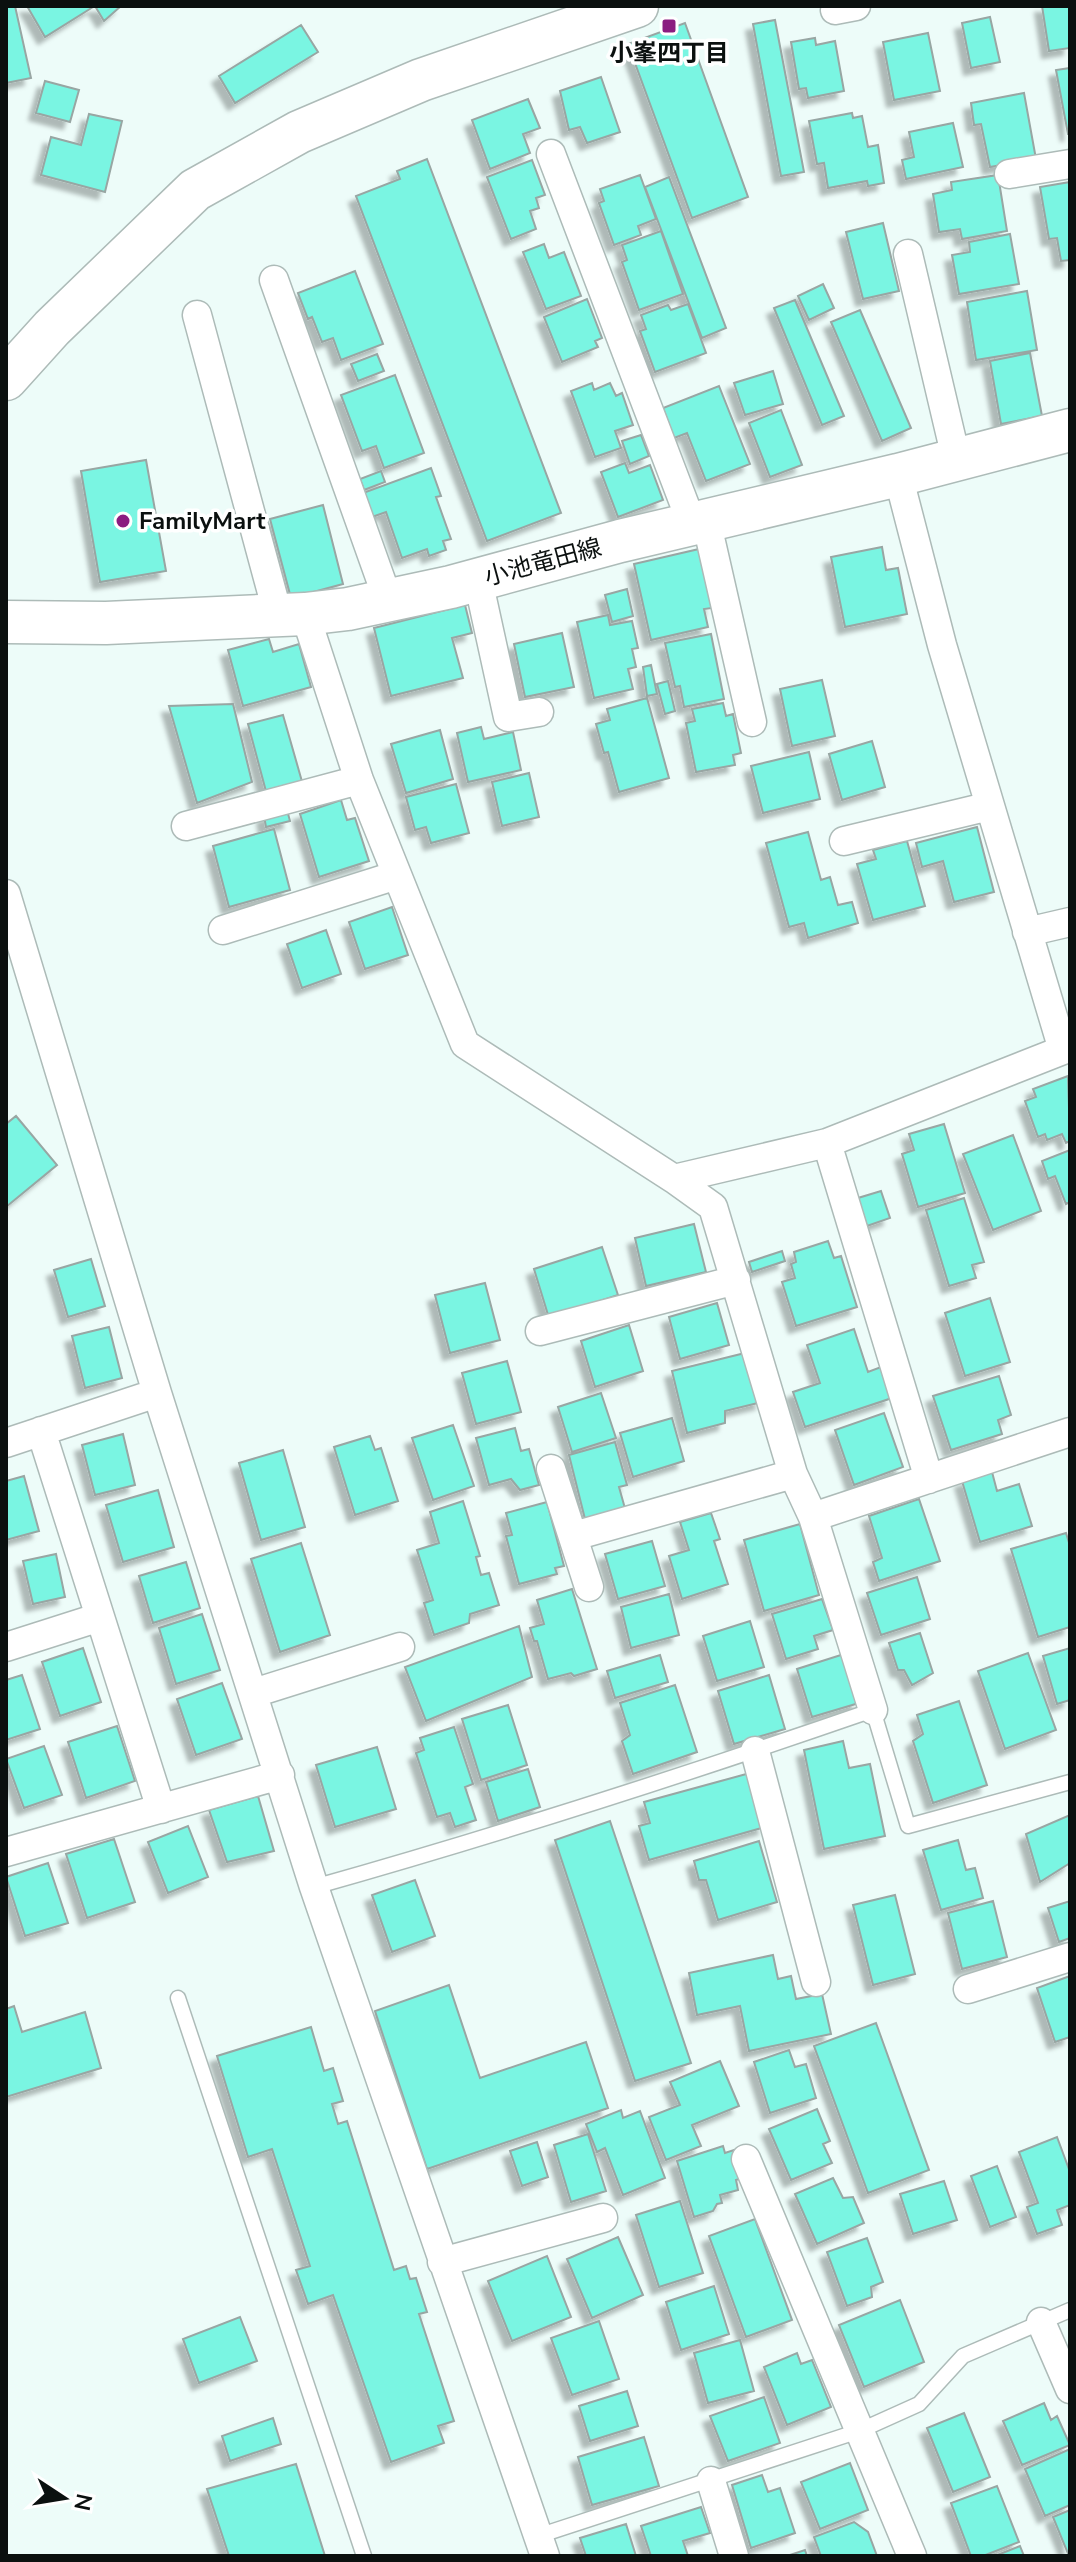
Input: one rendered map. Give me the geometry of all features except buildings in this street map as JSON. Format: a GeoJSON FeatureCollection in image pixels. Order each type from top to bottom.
{"type":"FeatureCollection","features":[{"type":"Feature","properties":{"kind":"main road"},"geometry":{"type":"LineString","coordinates":[[6,379],[52,328],[195,190],[299,132],[421,80],[637,6]]}},
{"type":"Feature","properties":{"kind":"main road","name":"小池竜田線"},"geometry":{"type":"LineString","coordinates":[[6,622],[106,623],[348,609],[478,580],[1070,430]]}},
{"type":"Feature","properties":{"kind":"street"},"geometry":{"type":"LineString","coordinates":[[551,154],[699,522],[752,722]]}},
{"type":"Feature","properties":{"kind":"street"},"geometry":{"type":"LineString","coordinates":[[1009,174],[1070,164]]}},
{"type":"Feature","properties":{"kind":"street"},"geometry":{"type":"LineString","coordinates":[[908,254],[956,458]]}},
{"type":"Feature","properties":{"kind":"street"},"geometry":{"type":"LineString","coordinates":[[274,280],[388,600]]}},
{"type":"Feature","properties":{"kind":"street"},"geometry":{"type":"LineString","coordinates":[[197,315],[292,614],[465,1044],[713,1207],[793,1474],[813,1517],[873,1710]]}},
{"type":"Feature","properties":{"kind":"street"},"geometry":{"type":"LineString","coordinates":[[674,1179],[827,1143],[1066,1048],[1027,932],[942,645],[898,475]]}},
{"type":"Feature","properties":{"kind":"street"},"geometry":{"type":"LineString","coordinates":[[478,580],[508,717],[539,712]]}},
{"type":"Feature","properties":{"kind":"street"},"geometry":{"type":"LineString","coordinates":[[186,826],[359,780]]}},
{"type":"Feature","properties":{"kind":"street"},"geometry":{"type":"LineString","coordinates":[[844,841],[990,806]]}},
{"type":"Feature","properties":{"kind":"street"},"geometry":{"type":"LineString","coordinates":[[223,930],[397,875]]}},
{"type":"Feature","properties":{"kind":"street"},"geometry":{"type":"LineString","coordinates":[[6,894],[157,1393],[314,1887],[542,2546]]}},
{"type":"Feature","properties":{"kind":"street"},"geometry":{"type":"LineString","coordinates":[[1027,932],[1070,922]]}},
{"type":"Feature","properties":{"kind":"street"},"geometry":{"type":"LineString","coordinates":[[827,1143],[929,1479]]}},
{"type":"Feature","properties":{"kind":"street"},"geometry":{"type":"LineString","coordinates":[[540,1331],[736,1280]]}},
{"type":"Feature","properties":{"kind":"street"},"geometry":{"type":"LineString","coordinates":[[6,1443],[157,1393]]}},
{"type":"Feature","properties":{"kind":"street"},"geometry":{"type":"LineString","coordinates":[[41,1431],[161,1809]]}},
{"type":"Feature","properties":{"kind":"street"},"geometry":{"type":"LineString","coordinates":[[813,1517],[1070,1432]]}},
{"type":"Feature","properties":{"kind":"street"},"geometry":{"type":"LineString","coordinates":[[551,1469],[589,1587]]}},
{"type":"Feature","properties":{"kind":"street"},"geometry":{"type":"LineString","coordinates":[[574,1536],[793,1474]]}},
{"type":"Feature","properties":{"kind":"street"},"geometry":{"type":"LineString","coordinates":[[6,1647],[100,1617]]}},
{"type":"Feature","properties":{"kind":"street"},"geometry":{"type":"LineString","coordinates":[[254,1693],[400,1647]]}},
{"type":"Feature","properties":{"kind":"street"},"geometry":{"type":"LineString","coordinates":[[755,1751],[816,1982]]}},
{"type":"Feature","properties":{"kind":"street"},"geometry":{"type":"LineString","coordinates":[[6,1852],[280,1775]]}},
{"type":"Feature","properties":{"kind":"street"},"geometry":{"type":"LineString","coordinates":[[968,1989],[1070,1957]]}},
{"type":"Feature","properties":{"kind":"street"},"geometry":{"type":"LineString","coordinates":[[746,2159],[912,2556]]}},
{"type":"Feature","properties":{"kind":"street"},"geometry":{"type":"LineString","coordinates":[[442,2262],[603,2218]]}},
{"type":"Feature","properties":{"kind":"street"},"geometry":{"type":"LineString","coordinates":[[1041,2322],[1070,2389]]}},
{"type":"Feature","properties":{"kind":"street"},"geometry":{"type":"LineString","coordinates":[[711,2481],[734,2556]]}},
{"type":"Feature","properties":{"kind":"lane"},"geometry":{"type":"LineString","coordinates":[[314,1887],[458,1847],[873,1710],[908,1826],[1070,1782]]}},
{"type":"Feature","properties":{"kind":"lane"},"geometry":{"type":"LineString","coordinates":[[178,1998],[364,2556]]}},
{"type":"Feature","properties":{"kind":"lane"},"geometry":{"type":"LineString","coordinates":[[542,2546],[711,2481],[859,2431],[919,2404],[963,2356],[1070,2310]]}},
{"type":"Feature","properties":{"kind":"place","name":"小峯四丁目"},"geometry":{"type":"Point","coordinates":[669,26]}},
{"type":"Feature","properties":{"kind":"place","name":"FamilyMart"},"geometry":{"type":"Point","coordinates":[123,521]}}]}
